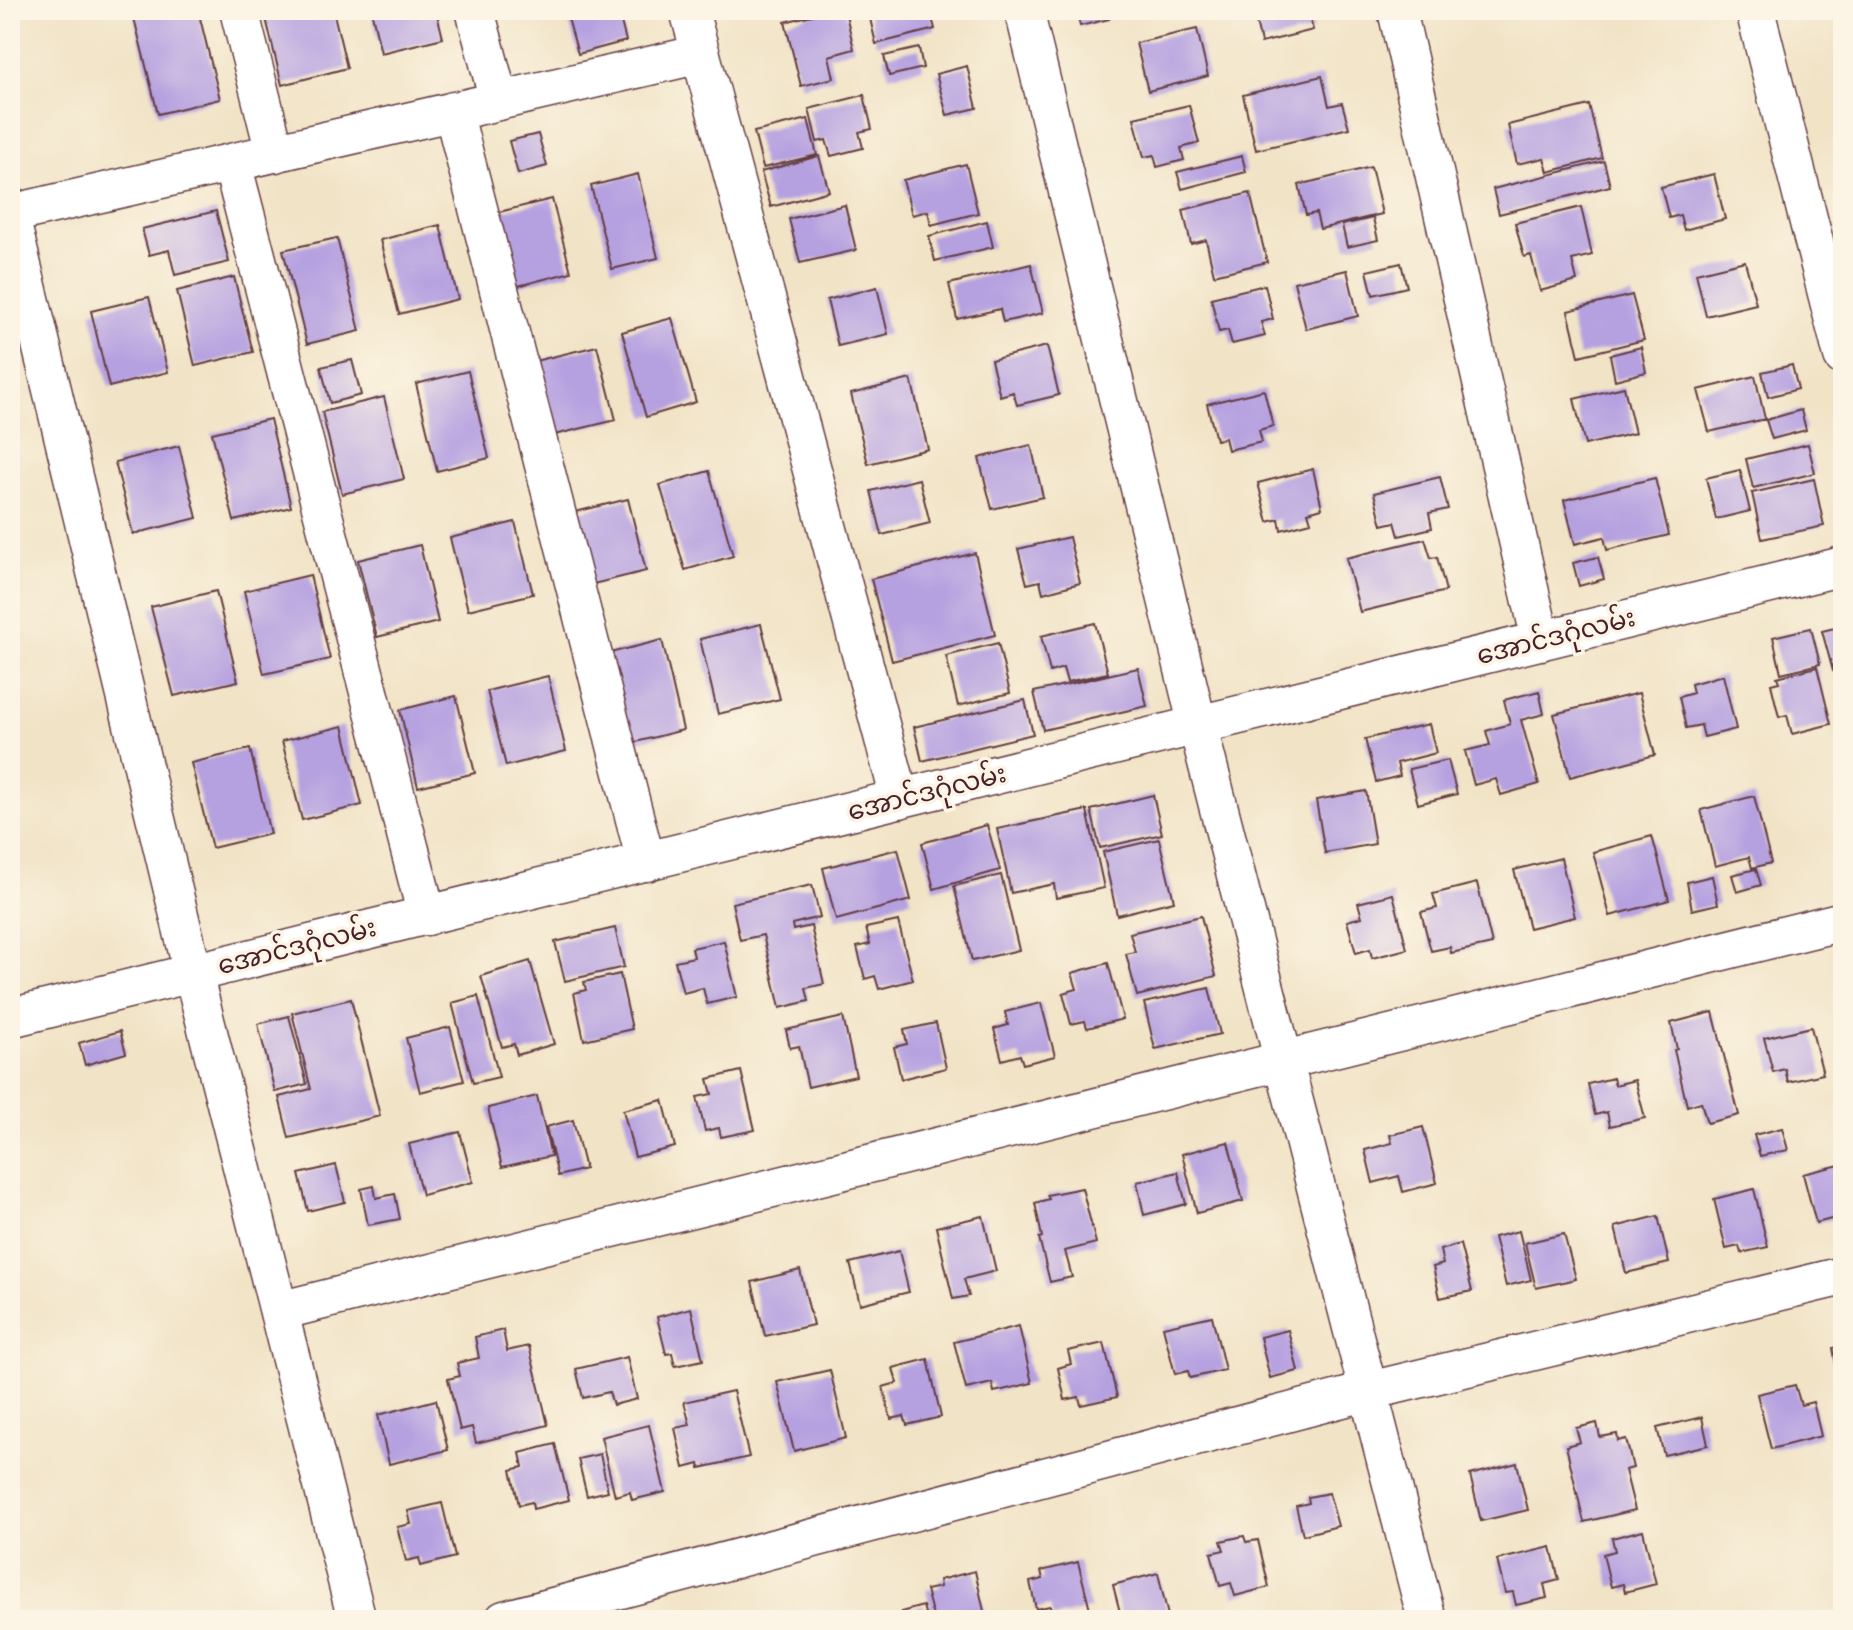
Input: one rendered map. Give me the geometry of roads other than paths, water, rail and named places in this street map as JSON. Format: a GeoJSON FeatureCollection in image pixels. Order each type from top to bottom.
{"type":"FeatureCollection","features":[{"type":"Feature","properties":{"kind":"street"},"geometry":{"type":"LineString","coordinates":[[239,10],[275,153]]}},
{"type":"Feature","properties":{"kind":"street"},"geometry":{"type":"LineString","coordinates":[[475,10],[499,101]]}},
{"type":"Feature","properties":{"kind":"street"},"geometry":{"type":"LineString","coordinates":[[689,10],[900,799]]}},
{"type":"Feature","properties":{"kind":"street"},"geometry":{"type":"LineString","coordinates":[[1024,10],[1198,727],[1427,1620]]}},
{"type":"Feature","properties":{"kind":"street"},"geometry":{"type":"LineString","coordinates":[[1397,10],[1541,641]]}},
{"type":"Feature","properties":{"kind":"street"},"geometry":{"type":"LineString","coordinates":[[1755,10],[1843,356]]}},
{"type":"Feature","properties":{"kind":"street"},"geometry":{"type":"LineString","coordinates":[[357,1620],[193,973],[10,215],[701,54]]}},
{"type":"Feature","properties":{"kind":"street"},"geometry":{"type":"LineString","coordinates":[[453,111],[646,862]]}},
{"type":"Feature","properties":{"kind":"street"},"geometry":{"type":"LineString","coordinates":[[232,163],[427,916]]}},
{"type":"Feature","properties":{"kind":"street","name":"အောင်ဒဂုံလမ်း"},"geometry":{"type":"LineString","coordinates":[[10,1018],[1843,566]]}},
{"type":"Feature","properties":{"kind":"street"},"geometry":{"type":"LineString","coordinates":[[279,1311],[1843,921]]}},
{"type":"Feature","properties":{"kind":"street"},"geometry":{"type":"LineString","coordinates":[[504,1620],[1369,1391],[1843,1276]]}}]}
